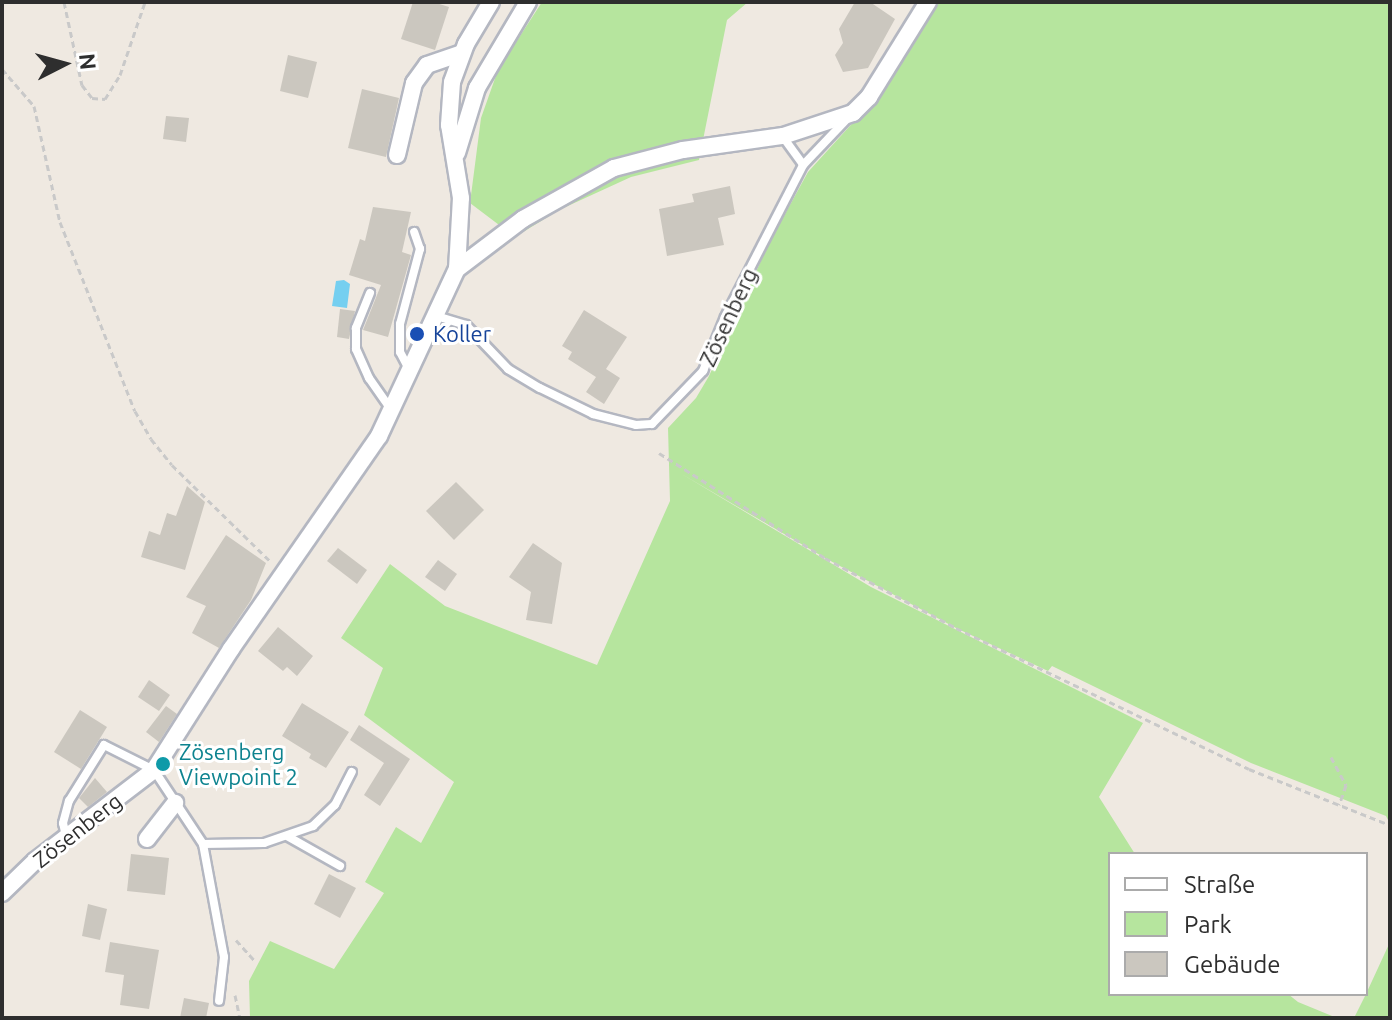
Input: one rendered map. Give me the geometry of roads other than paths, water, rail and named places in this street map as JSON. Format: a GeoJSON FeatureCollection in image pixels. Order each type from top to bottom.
{"type":"FeatureCollection","features":[{"type":"Feature","properties":{"kind":"street","name":"Zösenberg"},"geometry":{"type":"LineString","coordinates":[[2,893],[67,837],[154,770],[283,573],[379,436],[457,269],[461,198],[449,125],[452,82],[462,53],[491,2]]}},
{"type":"Feature","properties":{"kind":"street","name":"Zösenberg"},"geometry":{"type":"LineString","coordinates":[[455,158],[477,88],[528,2]]}},
{"type":"Feature","properties":{"kind":"street","name":"Zösenberg"},"geometry":{"type":"LineString","coordinates":[[457,269],[523,219],[614,168],[683,150],[783,136],[853,113],[869,97],[928,2]]}},
{"type":"Feature","properties":{"kind":"street"},"geometry":{"type":"LineString","coordinates":[[397,155],[414,83],[427,65],[462,53]]}},
{"type":"Feature","properties":{"kind":"street"},"geometry":{"type":"LineString","coordinates":[[147,839],[175,803]]}},
{"type":"Feature","properties":{"kind":"lane","name":"Zösenberg"},"geometry":{"type":"LineString","coordinates":[[433,315],[466,325],[508,369],[540,388],[593,414],[636,425],[652,424],[703,371],[725,317],[803,165],[853,113]]}},
{"type":"Feature","properties":{"kind":"lane"},"geometry":{"type":"LineString","coordinates":[[783,136],[803,165]]}},
{"type":"Feature","properties":{"kind":"lane"},"geometry":{"type":"LineString","coordinates":[[409,370],[400,352],[400,324],[420,249],[414,232]]}},
{"type":"Feature","properties":{"kind":"lane"},"geometry":{"type":"LineString","coordinates":[[370,293],[356,328],[356,349],[369,378],[391,410]]}},
{"type":"Feature","properties":{"kind":"lane"},"geometry":{"type":"LineString","coordinates":[[67,837],[63,823],[69,801],[104,745],[154,770],[203,844],[224,957],[219,1001]]}},
{"type":"Feature","properties":{"kind":"lane"},"geometry":{"type":"LineString","coordinates":[[203,844],[264,843],[313,826],[335,805],[352,772]]}},
{"type":"Feature","properties":{"kind":"lane"},"geometry":{"type":"LineString","coordinates":[[287,836],[340,866]]}},
{"type":"Feature","properties":{"kind":"water"},"geometry":{"type":"Polygon","coordinates":[[[344,280],[350,284],[347,308],[332,306],[336,281],[344,280]]]}},
{"type":"Feature","properties":{"kind":"place","name":"Koller"},"geometry":{"type":"Point","coordinates":[417,334]}},
{"type":"Feature","properties":{"kind":"place","name":"Zösenberg Viewpoint 2"},"geometry":{"type":"Point","coordinates":[163,764]}}]}
